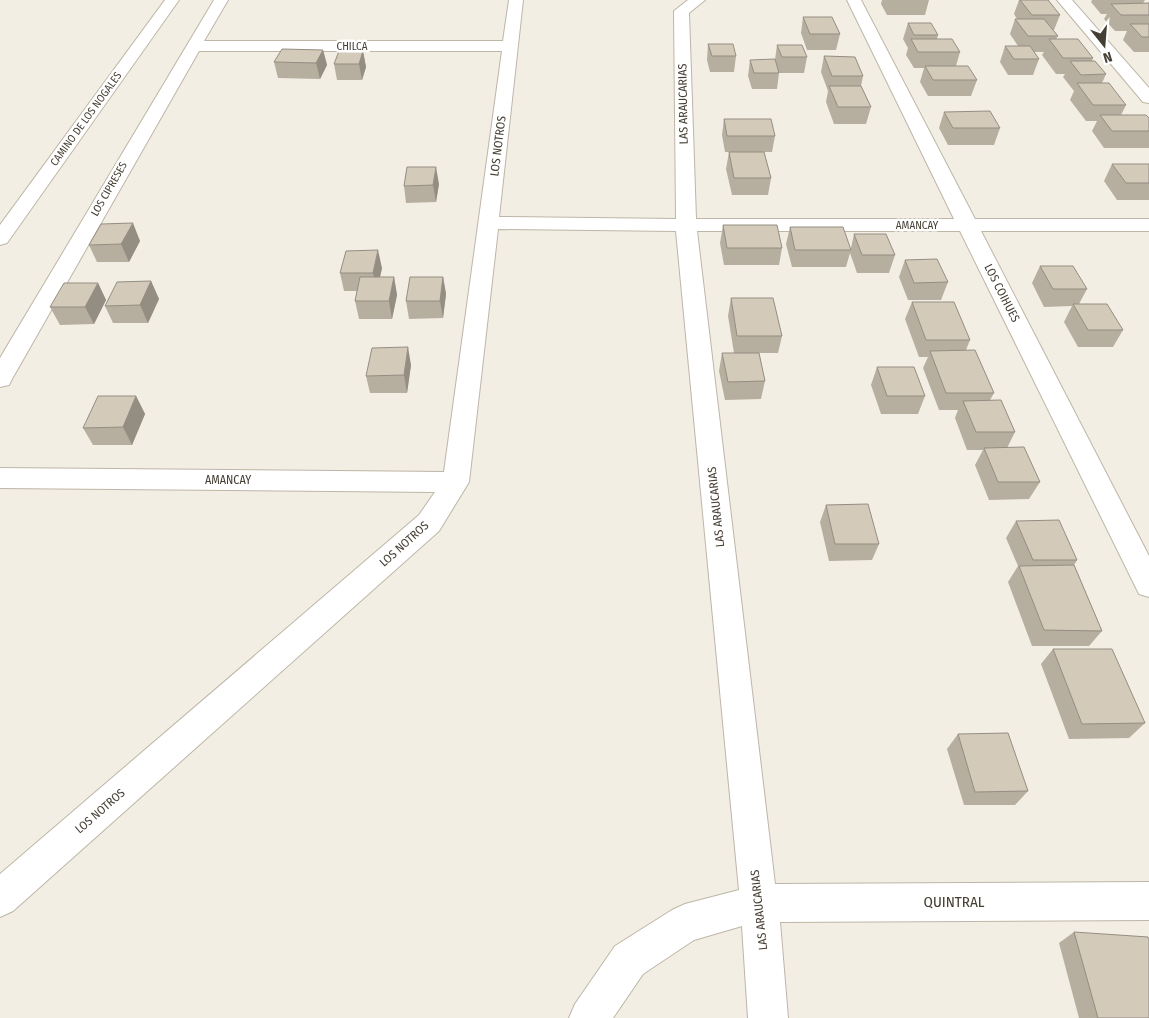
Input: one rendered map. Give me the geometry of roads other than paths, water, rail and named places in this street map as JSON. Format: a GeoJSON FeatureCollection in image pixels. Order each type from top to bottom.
{"type":"FeatureCollection","features":[{"type":"Feature","properties":{"kind":"street","name":"CAMINO DE LOS NOGALES"},"geometry":{"type":"LineString","coordinates":[[0,239],[172,0]]}},
{"type":"Feature","properties":{"kind":"street","name":"LOS CIPRESES"},"geometry":{"type":"LineString","coordinates":[[0,379],[221,0]]}},
{"type":"Feature","properties":{"kind":"street","name":"LOS NOTROS"},"geometry":{"type":"LineString","coordinates":[[0,898],[429,523],[456,482],[516,0]]}},
{"type":"Feature","properties":{"kind":"street","name":"LOS COIHUES"},"geometry":{"type":"LineString","coordinates":[[854,0],[1149,585]]}},
{"type":"Feature","properties":{"kind":"street"},"geometry":{"type":"LineString","coordinates":[[1064,0],[1149,98]]}},
{"type":"Feature","properties":{"kind":"street","name":"LAS ARAUCARIAS"},"geometry":{"type":"LineString","coordinates":[[695,1],[681,11],[686,225],[768,998],[768,1018]]}},
{"type":"Feature","properties":{"kind":"street","name":"CHILCA"},"geometry":{"type":"LineString","coordinates":[[194,46],[510,46]]}},
{"type":"Feature","properties":{"kind":"street","name":"AMANCAY"},"geometry":{"type":"LineString","coordinates":[[488,223],[968,226],[1149,225]]}},
{"type":"Feature","properties":{"kind":"street","name":"AMANCAY"},"geometry":{"type":"LineString","coordinates":[[0,478],[456,482]]}},
{"type":"Feature","properties":{"kind":"street","name":"QUINTRAL"},"geometry":{"type":"LineString","coordinates":[[589,1018],[629,960],[685,923],[758,903],[1149,901]]}}]}
